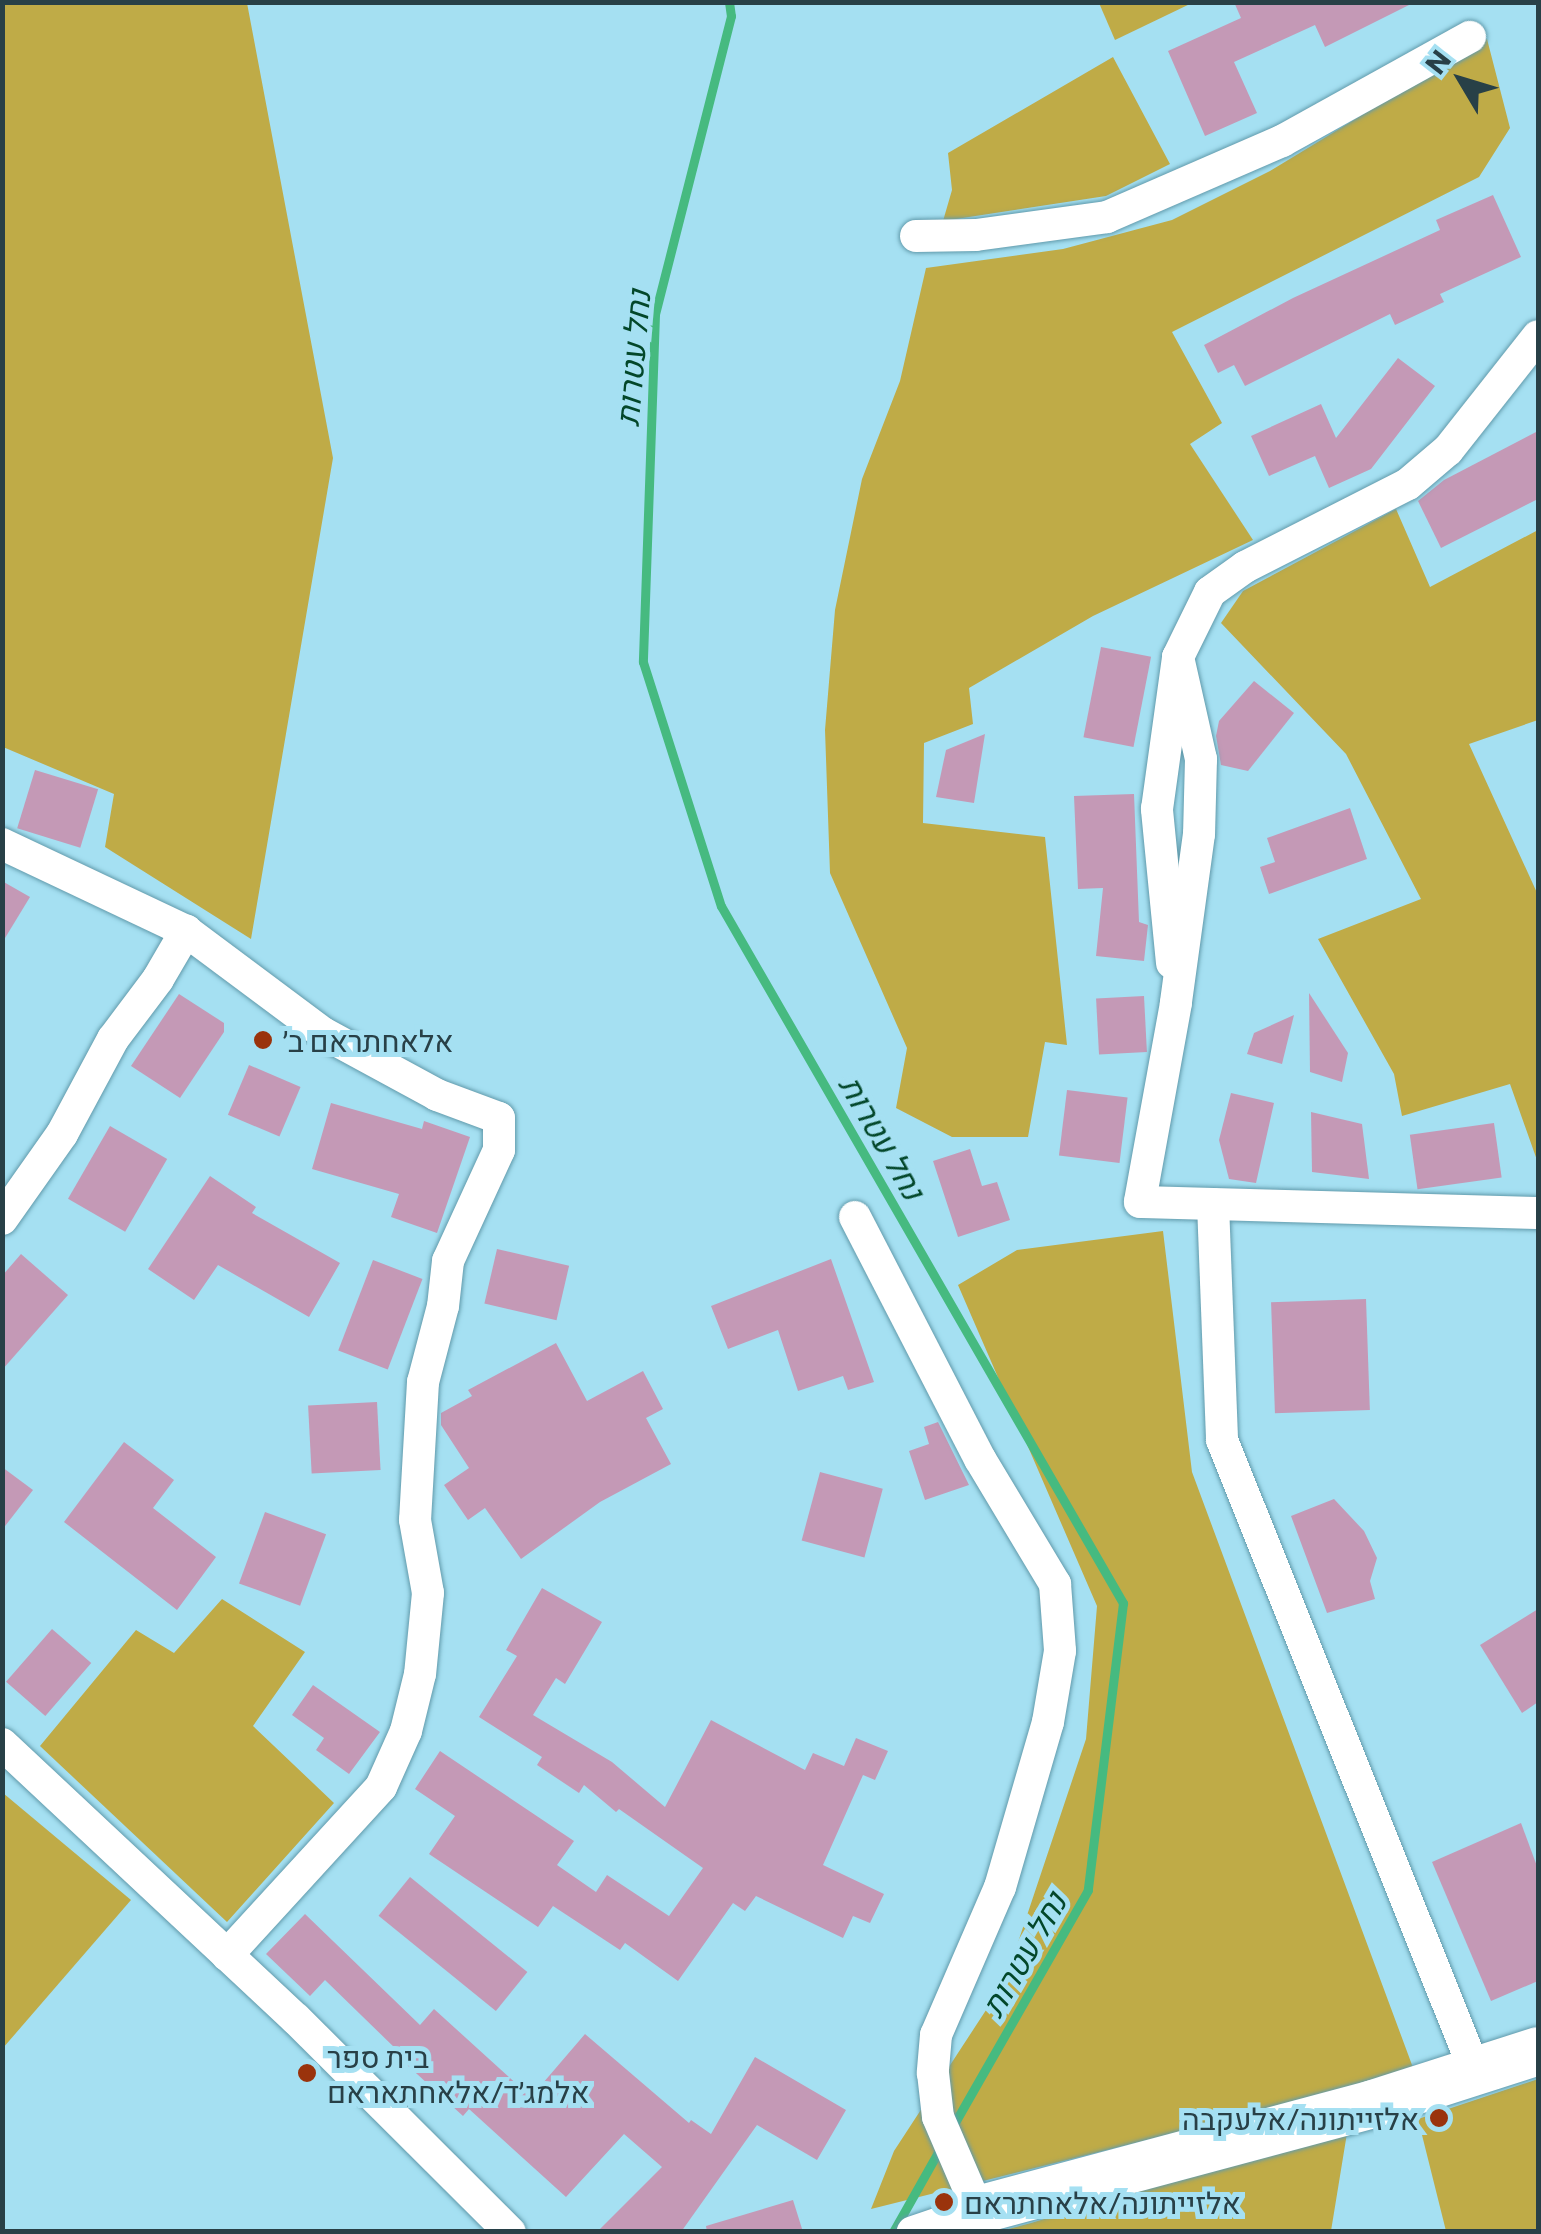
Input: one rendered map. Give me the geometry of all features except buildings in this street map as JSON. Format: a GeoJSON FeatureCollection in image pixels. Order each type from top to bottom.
{"type":"FeatureCollection","features":[{"type":"Feature","properties":{"kind":"street"},"geometry":{"type":"LineString","coordinates":[[916,236],[976,236],[1107,217],[1282,142],[1470,37]]}},
{"type":"Feature","properties":{"kind":"street"},"geometry":{"type":"LineString","coordinates":[[1538,336],[1529,362],[1448,450],[1408,484],[1245,567],[1210,592],[1178,658],[1201,759],[1194,897],[1140,1202],[1538,1213]]}},
{"type":"Feature","properties":{"kind":"street"},"geometry":{"type":"LineString","coordinates":[[2,844],[186,931],[324,1033],[437,1095],[500,1118],[500,1150],[448,1260],[444,1306],[422,1382],[415,1520],[428,1593],[420,1674],[406,1731],[382,1787],[227,1955]]}},
{"type":"Feature","properties":{"kind":"street"},"geometry":{"type":"LineString","coordinates":[[2,1219],[62,1134],[113,1039],[186,931]]}},
{"type":"Feature","properties":{"kind":"street"},"geometry":{"type":"LineString","coordinates":[[1213,1204],[1222,1440],[1474,2072]]}},
{"type":"Feature","properties":{"kind":"street"},"geometry":{"type":"LineString","coordinates":[[855,1217],[980,1459],[1055,1584],[1060,1651],[1028,1802],[1000,1887],[936,2035],[932,2073],[938,2117],[978,2210]]}},
{"type":"Feature","properties":{"kind":"street"},"geometry":{"type":"LineString","coordinates":[[2,1744],[227,1955],[510,2232]]}},
{"type":"Feature","properties":{"kind":"street"},"geometry":{"type":"LineString","coordinates":[[913,2232],[978,2210],[1374,2104],[1538,2051]]}},
{"type":"Feature","properties":{"kind":"shaded area"},"geometry":{"type":"Polygon","coordinates":[[[2,3],[247,3],[333,458],[251,939],[105,847],[114,794],[3,747],[2,3]]]}},
{"type":"Feature","properties":{"kind":"shaded area"},"geometry":{"type":"Polygon","coordinates":[[[1099,3],[1192,3],[1115,40],[1099,3]]]}},
{"type":"Feature","properties":{"kind":"shaded area"},"geometry":{"type":"Polygon","coordinates":[[[1487,39],[1510,128],[1479,177],[1172,332],[1222,423],[1190,444],[1253,540],[1093,616],[969,688],[973,724],[924,743],[923,823],[1045,837],[1067,1045],[1045,1042],[1028,1137],[952,1137],[896,1108],[907,1048],[830,873],[825,730],[835,610],[862,479],[900,381],[926,268],[1063,249],[1172,220],[1270,171],[1487,39]]]}},
{"type":"Feature","properties":{"kind":"shaded area"},"geometry":{"type":"Polygon","coordinates":[[[1113,57],[1170,164],[1106,196],[943,221],[952,190],[948,153],[1113,57]]]}},
{"type":"Feature","properties":{"kind":"shaded area"},"geometry":{"type":"Polygon","coordinates":[[[1396,509],[1430,587],[1538,530],[1538,720],[1469,744],[1538,895],[1538,1163],[1510,1084],[1402,1116],[1394,1074],[1318,939],[1421,899],[1346,754],[1221,623],[1243,591],[1396,509]]]}},
{"type":"Feature","properties":{"kind":"shaded area"},"geometry":{"type":"Polygon","coordinates":[[[1163,1231],[1192,1472],[1415,2073],[871,2209],[894,2151],[1005,1981],[1086,1739],[1097,1606],[958,1285],[1017,1250],[1163,1231]]]}},
{"type":"Feature","properties":{"kind":"shaded area"},"geometry":{"type":"Polygon","coordinates":[[[222,1599],[305,1652],[253,1726],[334,1803],[227,1922],[40,1746],[136,1630],[174,1653],[222,1599]]]}},
{"type":"Feature","properties":{"kind":"shaded area"},"geometry":{"type":"Polygon","coordinates":[[[3,1793],[131,1900],[3,2048],[3,1793]]]}},
{"type":"Feature","properties":{"kind":"shaded area"},"geometry":{"type":"Polygon","coordinates":[[[1538,2079],[1538,2231],[1446,2231],[1418,2119],[1538,2079]]]}},
{"type":"Feature","properties":{"kind":"shaded area"},"geometry":{"type":"Polygon","coordinates":[[[1348,2127],[1331,2231],[997,2232],[1031,2223],[1348,2127]]]}},
{"type":"Feature","properties":{"kind":"waterway","name":"נחל עטרות"},"geometry":{"type":"LineString","coordinates":[[729,2],[731,16],[655,314],[643,662],[721,906],[1123,1603],[1088,1890],[952,2127]]}},
{"type":"Feature","properties":{"kind":"waterway","name":"נחל עטרות"},"geometry":{"type":"LineString","coordinates":[[893,2232],[942,2145]]}},
{"type":"Feature","properties":{"kind":"place","name":"אלאחתראם ב׳"},"geometry":{"type":"Point","coordinates":[263,1040]}},
{"type":"Feature","properties":{"kind":"place","name":"בית ספר אלמג׳ד/אלאחתאראם"},"geometry":{"type":"Point","coordinates":[307,2073]}},
{"type":"Feature","properties":{"kind":"place","name":"אלזייתונה/אלעקבה"},"geometry":{"type":"Point","coordinates":[1439,2118]}},
{"type":"Feature","properties":{"kind":"place","name":"אלזייתונה/אלאחתראם"},"geometry":{"type":"Point","coordinates":[944,2202]}}]}
